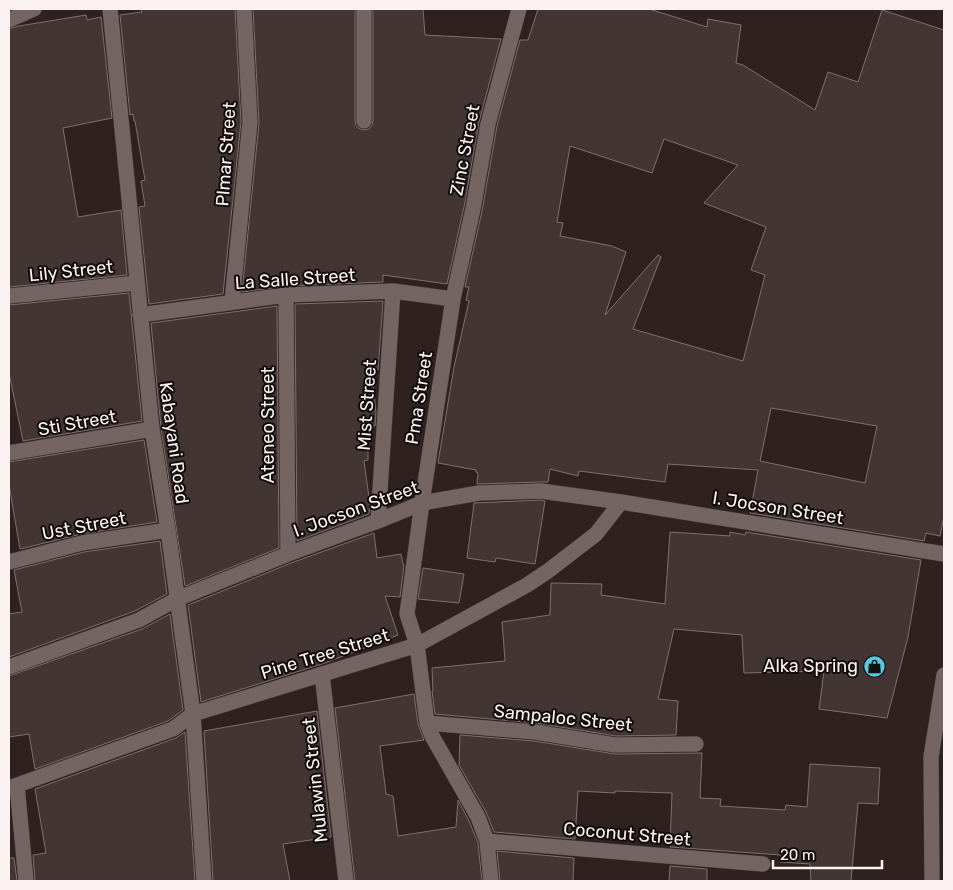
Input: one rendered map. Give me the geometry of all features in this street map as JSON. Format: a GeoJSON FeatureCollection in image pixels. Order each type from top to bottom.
{"type":"FeatureCollection","features":[{"type":"Feature","properties":{"kind":"street","name":"Kabayani Road"},"geometry":{"type":"LineString","coordinates":[[110,9],[152,429],[193,714],[204,881]]}},
{"type":"Feature","properties":{"kind":"street","name":"Plmar Street"},"geometry":{"type":"LineString","coordinates":[[232,302],[250,122],[244,9]]}},
{"type":"Feature","properties":{"kind":"street"},"geometry":{"type":"LineString","coordinates":[[364,9],[364,121]]}},
{"type":"Feature","properties":{"kind":"street","name":"Zinc Street"},"geometry":{"type":"LineString","coordinates":[[453,299],[473,209],[488,124],[520,9]]}},
{"type":"Feature","properties":{"kind":"street","name":"Lily Street"},"geometry":{"type":"LineString","coordinates":[[9,296],[137,283]]}},
{"type":"Feature","properties":{"kind":"street","name":"La Salle Street"},"geometry":{"type":"LineString","coordinates":[[140,315],[286,296],[393,291],[453,299]]}},
{"type":"Feature","properties":{"kind":"street","name":"Mist Street"},"geometry":{"type":"LineString","coordinates":[[378,521],[393,291]]}},
{"type":"Feature","properties":{"kind":"street","name":"Ateneo Street"},"geometry":{"type":"LineString","coordinates":[[286,296],[288,554]]}},
{"type":"Feature","properties":{"kind":"street","name":"Pma Street"},"geometry":{"type":"LineString","coordinates":[[453,299],[407,614],[417,645],[427,723],[432,736],[478,817],[487,841],[490,881]]}},
{"type":"Feature","properties":{"kind":"street","name":"Sti Street"},"geometry":{"type":"LineString","coordinates":[[9,453],[152,429]]}},
{"type":"Feature","properties":{"kind":"street","name":"I. Jocson Street"},"geometry":{"type":"LineString","coordinates":[[9,667],[139,620],[177,599],[422,503],[479,492],[541,492],[621,502],[944,554]]}},
{"type":"Feature","properties":{"kind":"street","name":"Pine Tree Street"},"geometry":{"type":"LineString","coordinates":[[13,787],[173,729],[193,714],[417,645],[527,585],[548,571],[596,534],[621,502]]}},
{"type":"Feature","properties":{"kind":"street","name":"Ust Street"},"geometry":{"type":"LineString","coordinates":[[9,562],[82,543],[168,530]]}},
{"type":"Feature","properties":{"kind":"street","name":"Mulawin Street"},"geometry":{"type":"LineString","coordinates":[[322,674],[346,881]]}},
{"type":"Feature","properties":{"kind":"street"},"geometry":{"type":"LineString","coordinates":[[932,881],[931,757],[944,675]]}},
{"type":"Feature","properties":{"kind":"street","name":"Sampaloc Street"},"geometry":{"type":"LineString","coordinates":[[427,723],[535,732],[615,745],[696,744]]}},
{"type":"Feature","properties":{"kind":"street"},"geometry":{"type":"LineString","coordinates":[[13,787],[26,881]]}},
{"type":"Feature","properties":{"kind":"street","name":"Coconut Street"},"geometry":{"type":"LineString","coordinates":[[487,841],[763,864]]}},
{"type":"Feature","properties":{"kind":"building"},"geometry":{"type":"Polygon","coordinates":[[[141,9],[235,9],[241,122],[223,294],[149,304],[139,207],[145,206],[141,181],[145,180],[135,121],[133,114],[130,115],[120,15],[142,12],[141,9]]]}},
{"type":"Feature","properties":{"kind":"building"},"geometry":{"type":"Polygon","coordinates":[[[253,9],[355,9],[355,121],[356,126],[364,130],[369,129],[373,121],[373,9],[423,9],[425,35],[501,39],[479,122],[464,207],[447,284],[383,275],[383,282],[286,286],[242,292],[259,123],[253,9]]]}},
{"type":"Feature","properties":{"kind":"building"},"geometry":{"type":"Polygon","coordinates":[[[538,9],[649,9],[707,27],[708,19],[741,25],[736,63],[743,65],[815,110],[828,72],[858,82],[882,10],[944,30],[944,516],[940,536],[926,533],[924,541],[750,513],[758,470],[668,464],[665,482],[579,471],[578,476],[550,469],[548,482],[477,484],[478,473],[476,470],[438,463],[454,367],[469,301],[466,300],[469,287],[465,287],[482,211],[497,126],[520,40],[528,40],[538,9]],[[664,139],[652,173],[570,146],[557,222],[563,223],[560,236],[612,246],[626,252],[605,315],[658,255],[661,257],[633,329],[743,361],[765,275],[751,270],[766,227],[704,203],[738,165],[664,139]],[[771,408],[760,461],[865,483],[877,426],[771,408]]]}},
{"type":"Feature","properties":{"kind":"building"},"geometry":{"type":"Polygon","coordinates":[[[86,15],[87,20],[101,17],[112,118],[63,128],[78,217],[121,210],[127,275],[9,287],[9,29],[86,15]]]}},
{"type":"Feature","properties":{"kind":"building"},"geometry":{"type":"Polygon","coordinates":[[[129,293],[142,421],[23,441],[9,373],[9,305],[129,293]]]}},
{"type":"Feature","properties":{"kind":"building"},"geometry":{"type":"Polygon","coordinates":[[[383,301],[378,370],[372,371],[376,413],[375,426],[368,426],[368,460],[364,461],[370,505],[369,514],[297,541],[295,304],[383,301]]]}},
{"type":"Feature","properties":{"kind":"building"},"geometry":{"type":"Polygon","coordinates":[[[277,306],[279,548],[185,586],[161,428],[151,323],[277,306]]]}},
{"type":"Feature","properties":{"kind":"building"},"geometry":{"type":"Polygon","coordinates":[[[144,440],[157,522],[81,534],[20,549],[9,485],[9,462],[144,440]]]}},
{"type":"Feature","properties":{"kind":"building"},"geometry":{"type":"Polygon","coordinates":[[[545,501],[535,564],[496,558],[495,562],[467,558],[474,503],[545,501]]]}},
{"type":"Feature","properties":{"kind":"building"},"geometry":{"type":"Polygon","coordinates":[[[670,532],[730,536],[730,532],[745,535],[746,532],[921,560],[908,637],[887,718],[819,709],[824,671],[744,673],[742,635],[674,629],[658,699],[678,701],[676,735],[616,736],[536,723],[435,714],[432,668],[505,661],[502,622],[550,615],[551,583],[602,584],[601,595],[665,604],[670,532]]]}},
{"type":"Feature","properties":{"kind":"building"},"geometry":{"type":"Polygon","coordinates":[[[374,533],[377,558],[401,554],[404,565],[400,597],[385,596],[398,635],[325,663],[201,702],[188,605],[291,563],[374,533]]]}},
{"type":"Feature","properties":{"kind":"building"},"geometry":{"type":"Polygon","coordinates":[[[160,541],[167,594],[135,611],[9,657],[9,614],[22,612],[14,570],[84,552],[160,541]]]}},
{"type":"Feature","properties":{"kind":"building"},"geometry":{"type":"Polygon","coordinates":[[[423,568],[464,574],[459,603],[418,599],[423,568]]]}},
{"type":"Feature","properties":{"kind":"building"},"geometry":{"type":"Polygon","coordinates":[[[170,614],[183,710],[168,721],[35,769],[29,734],[9,737],[9,676],[142,629],[170,614]]]}},
{"type":"Feature","properties":{"kind":"building"},"geometry":{"type":"Polygon","coordinates":[[[414,694],[418,724],[424,740],[380,746],[386,794],[393,796],[398,836],[456,827],[458,800],[478,843],[482,881],[355,881],[335,708],[414,694]]]}},
{"type":"Feature","properties":{"kind":"building"},"geometry":{"type":"Polygon","coordinates":[[[317,711],[331,837],[283,844],[290,881],[213,881],[204,731],[317,711]]]}},
{"type":"Feature","properties":{"kind":"building"},"geometry":{"type":"Polygon","coordinates":[[[185,732],[195,881],[35,881],[33,855],[46,853],[35,789],[176,738],[185,732]]]}},
{"type":"Feature","properties":{"kind":"building"},"geometry":{"type":"Polygon","coordinates":[[[460,735],[534,741],[615,754],[702,753],[700,798],[721,799],[720,806],[785,810],[786,805],[807,807],[810,764],[880,768],[878,804],[858,803],[851,881],[811,881],[810,864],[780,862],[781,855],[670,847],[672,793],[578,791],[575,839],[494,832],[486,812],[459,765],[460,735]]]}},
{"type":"Feature","properties":{"kind":"building"},"geometry":{"type":"Polygon","coordinates":[[[497,851],[574,858],[573,881],[500,881],[497,851]]]}},
{"type":"Feature","properties":{"kind":"building"},"geometry":{"type":"Polygon","coordinates":[[[9,858],[14,858],[17,881],[9,881],[9,858]]]}},
{"type":"Feature","properties":{"kind":"building"},"geometry":{"type":"Polygon","coordinates":[[[670,866],[707,869],[707,881],[669,881],[670,866]]]}},
{"type":"Feature","properties":{"kind":"place","name":"Alka Spring"},"geometry":{"type":"Point","coordinates":[874,666]}}]}
